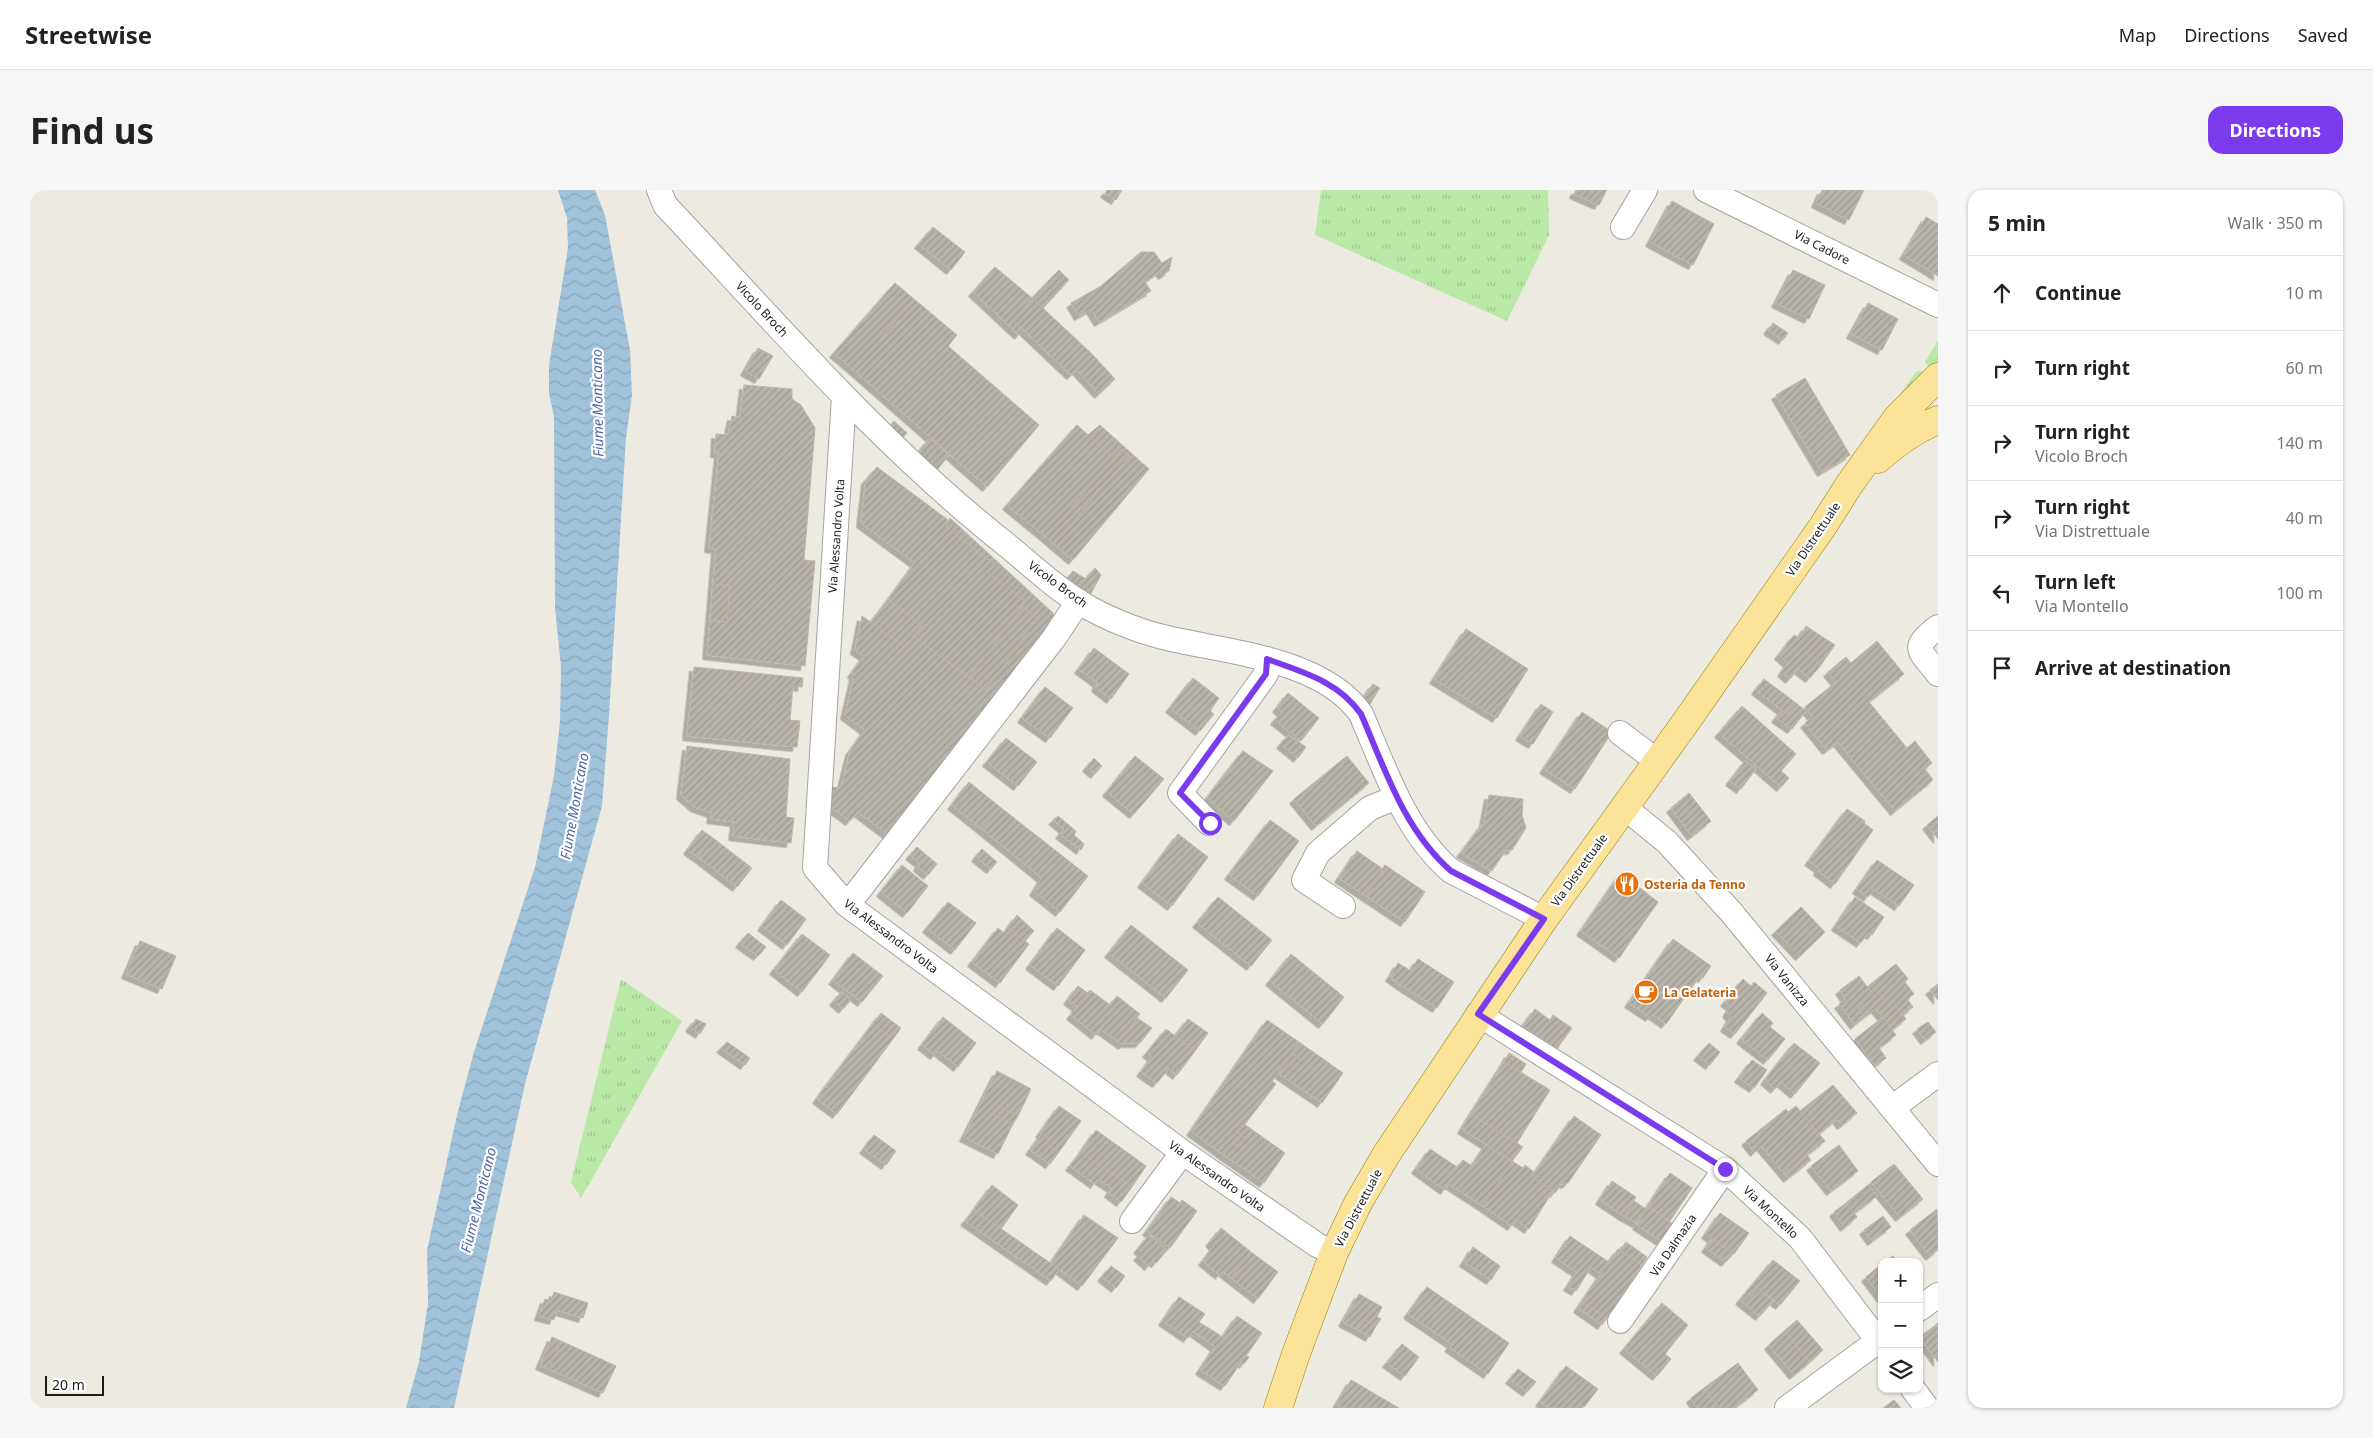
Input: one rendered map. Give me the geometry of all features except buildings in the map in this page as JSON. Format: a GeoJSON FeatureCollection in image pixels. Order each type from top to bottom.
{"type":"FeatureCollection","features":[{"type":"Feature","properties":{"kind":"main road"},"geometry":{"type":"LineString","coordinates":[[1849,485],[1897,418],[1938,376]]}},
{"type":"Feature","properties":{"kind":"main road"},"geometry":{"type":"LineString","coordinates":[[1849,485],[1897,443],[1938,420]]}},
{"type":"Feature","properties":{"kind":"main road","name":"Via Distrettuale"},"geometry":{"type":"LineString","coordinates":[[1278,1408],[1306,1324],[1334,1253],[1358,1203],[1386,1155],[1478,1014],[1823,526],[1849,485]]}},
{"type":"Feature","properties":{"kind":"street","name":"Vicolo Broch"},"geometry":{"type":"LineString","coordinates":[[659,190],[665,205],[844,396],[958,507],[1078,602],[1161,637],[1267,659],[1323,680],[1352,701],[1361,714],[1397,797],[1428,848],[1451,871],[1544,919]]}},
{"type":"Feature","properties":{"kind":"street"},"geometry":{"type":"LineString","coordinates":[[1623,227],[1645,190]]}},
{"type":"Feature","properties":{"kind":"street","name":"Via Cadore"},"geometry":{"type":"LineString","coordinates":[[1706,190],[1938,305]]}},
{"type":"Feature","properties":{"kind":"street","name":"Via Alessandro Volta"},"geometry":{"type":"LineString","coordinates":[[844,396],[815,868],[846,904],[1185,1154],[1318,1245],[1334,1253]]}},
{"type":"Feature","properties":{"kind":"street"},"geometry":{"type":"LineString","coordinates":[[846,904],[856,894],[1054,638],[1078,602]]}},
{"type":"Feature","properties":{"kind":"street"},"geometry":{"type":"LineString","coordinates":[[1938,627],[1922,639],[1920,646],[1921,652],[1938,674]]}},
{"type":"Feature","properties":{"kind":"street"},"geometry":{"type":"LineString","coordinates":[[1210,823],[1180,793],[1266,674],[1267,659]]}},
{"type":"Feature","properties":{"kind":"street"},"geometry":{"type":"LineString","coordinates":[[1620,733],[1657,761]]}},
{"type":"Feature","properties":{"kind":"street"},"geometry":{"type":"LineString","coordinates":[[1343,906],[1304,880],[1318,853],[1370,808],[1397,797]]}},
{"type":"Feature","properties":{"kind":"street","name":"Via Vanizza"},"geometry":{"type":"LineString","coordinates":[[1624,807],[1667,842],[1731,912],[1938,1164]]}},
{"type":"Feature","properties":{"kind":"street","name":"Via Montello"},"geometry":{"type":"LineString","coordinates":[[1478,1014],[1725,1169],[1800,1238],[1878,1339]]}},
{"type":"Feature","properties":{"kind":"street"},"geometry":{"type":"LineString","coordinates":[[1892,1108],[1938,1074]]}},
{"type":"Feature","properties":{"kind":"street"},"geometry":{"type":"LineString","coordinates":[[1132,1222],[1177,1160],[1185,1154]]}},
{"type":"Feature","properties":{"kind":"street","name":"Via Dalmazia"},"geometry":{"type":"LineString","coordinates":[[1620,1321],[1725,1169]]}},
{"type":"Feature","properties":{"kind":"street"},"geometry":{"type":"LineString","coordinates":[[1923,1306],[1938,1294]]}},
{"type":"Feature","properties":{"kind":"street"},"geometry":{"type":"LineString","coordinates":[[1787,1408],[1878,1343]]}},
{"type":"Feature","properties":{"kind":"street"},"geometry":{"type":"LineString","coordinates":[[1916,1393],[1926,1408]]}},
{"type":"Feature","properties":{"kind":"green space"},"geometry":{"type":"Polygon","coordinates":[[[1321,190],[1548,190],[1549,235],[1507,321],[1315,235],[1321,190]]]}},
{"type":"Feature","properties":{"kind":"green space"},"geometry":{"type":"Polygon","coordinates":[[[1938,340],[1938,364],[1932,370],[1925,362],[1938,340]]]}},
{"type":"Feature","properties":{"kind":"green space"},"geometry":{"type":"Polygon","coordinates":[[[1922,371],[1927,376],[1877,427],[1916,372],[1922,371]]]}},
{"type":"Feature","properties":{"kind":"green space"},"geometry":{"type":"Polygon","coordinates":[[[621,979],[682,1021],[581,1198],[571,1182],[621,979]]]}},
{"type":"Feature","properties":{"kind":"water","name":"Fiume Monticano"},"geometry":{"type":"Polygon","coordinates":[[[558,190],[595,190],[605,215],[630,350],[632,395],[626,438],[602,806],[525,1084],[454,1408],[406,1408],[419,1362],[428,1303],[427,1250],[458,1111],[474,1052],[535,867],[554,776],[560,721],[561,667],[555,608],[554,417],[549,393],[549,365],[568,248],[567,218],[558,190]]]}},
{"type":"Feature","properties":{"kind":"place","name":"Osteria da Tenno"},"geometry":{"type":"Point","coordinates":[1627,884]}},
{"type":"Feature","properties":{"kind":"place","name":"La Gelateria"},"geometry":{"type":"Point","coordinates":[1646,992]}},
{"type":"Feature","properties":{"kind":"route"},"geometry":{"type":"LineString","coordinates":[[1210,823],[1180,793],[1266,674],[1267,659],[1323,680],[1338,689],[1352,701],[1361,714],[1402,809],[1428,848],[1451,871],[1544,919],[1478,1014],[1725,1169]]}}]}
